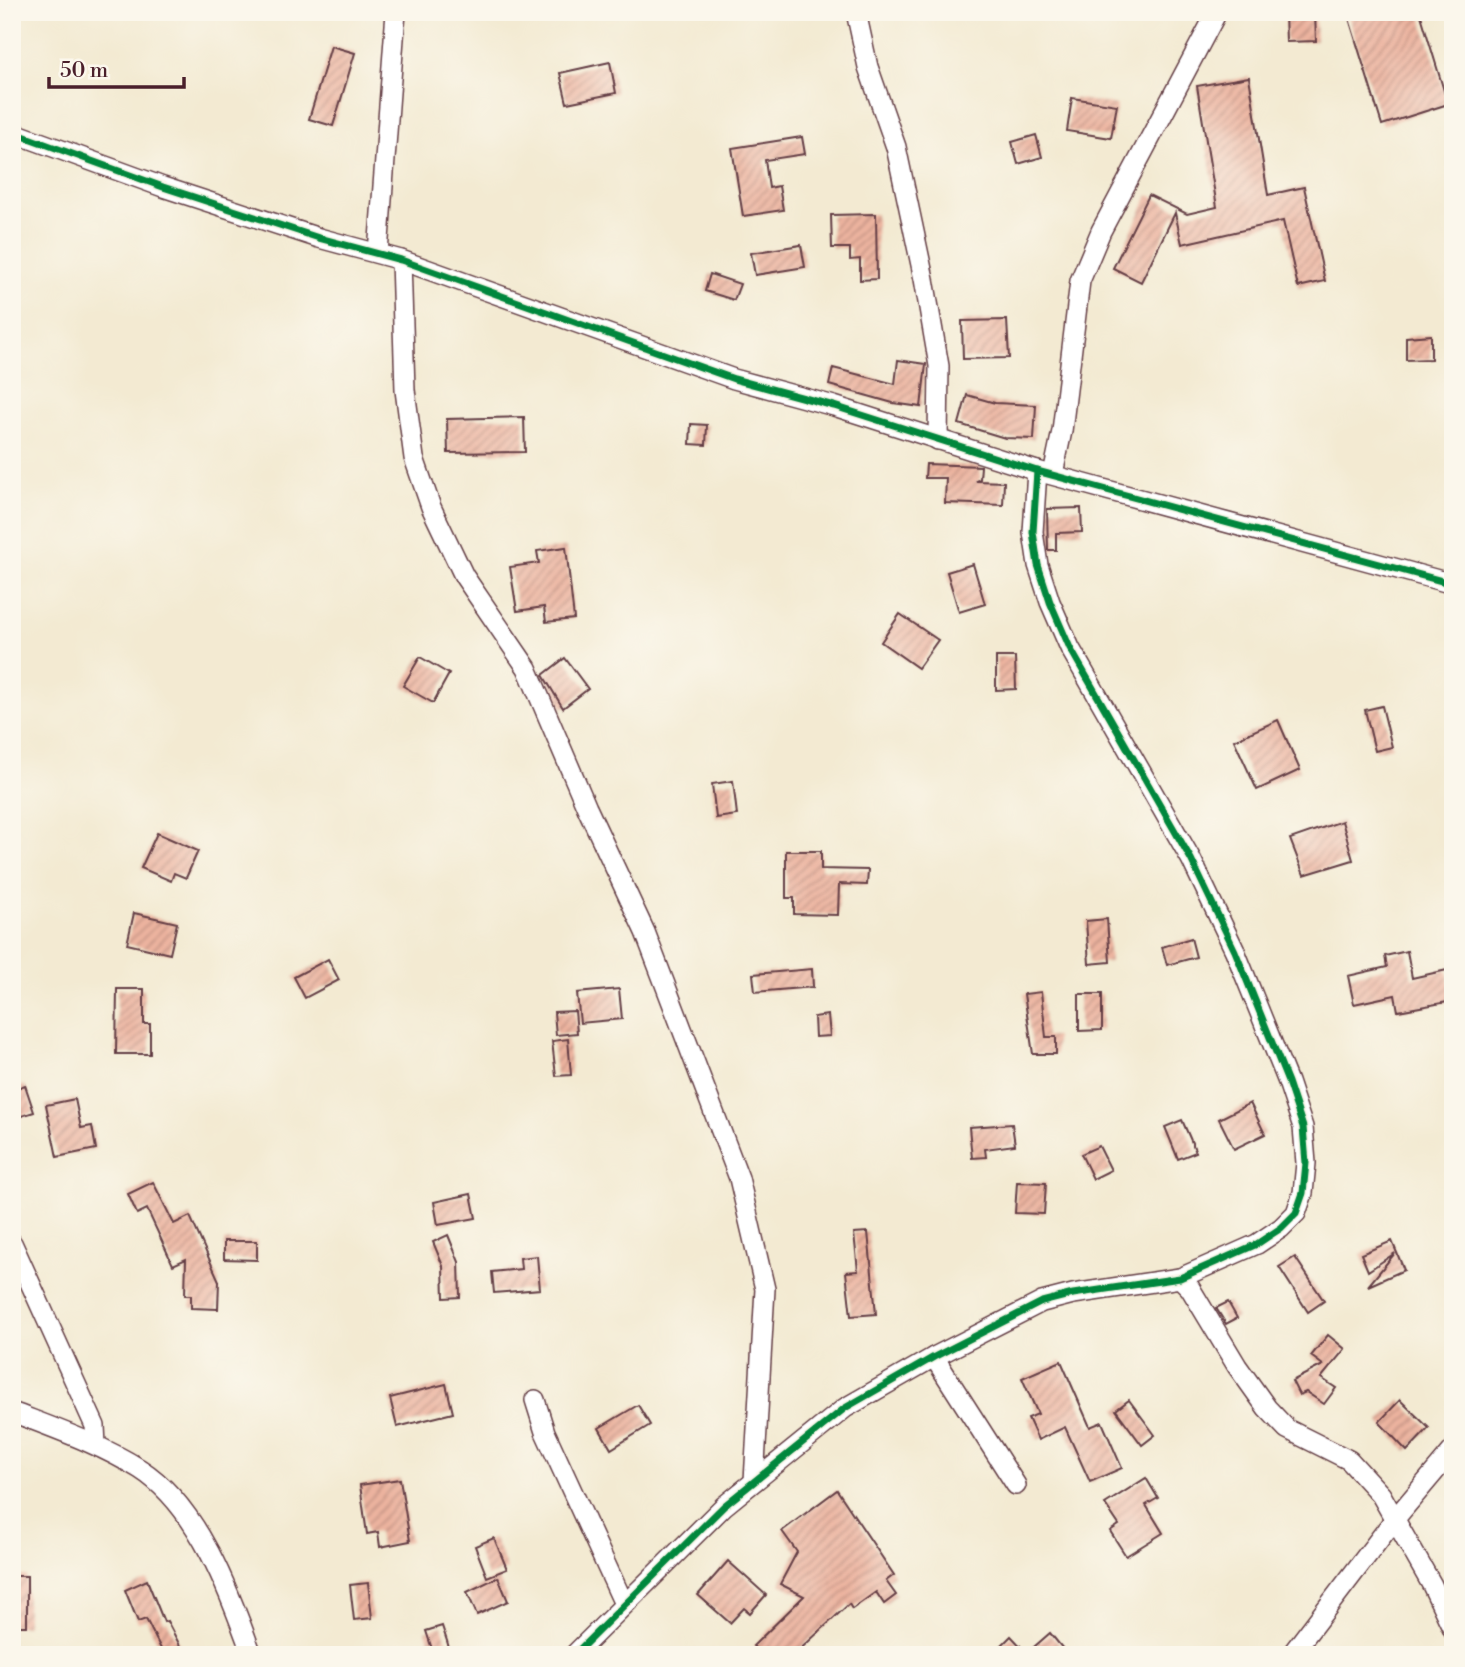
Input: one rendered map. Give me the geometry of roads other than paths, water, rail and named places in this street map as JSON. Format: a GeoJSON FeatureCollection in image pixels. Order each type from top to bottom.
{"type":"FeatureCollection","features":[{"type":"Feature","properties":{"kind":"street"},"geometry":{"type":"LineString","coordinates":[[378,253],[396,12]]}},
{"type":"Feature","properties":{"kind":"street"},"geometry":{"type":"LineString","coordinates":[[856,12],[868,67],[896,148],[924,279],[939,366],[938,440]]}},
{"type":"Feature","properties":{"kind":"street"},"geometry":{"type":"LineString","coordinates":[[575,1655],[624,1604],[754,1481],[845,1408],[933,1357],[1042,1302],[1073,1294],[1180,1278],[1257,1244],[1281,1228],[1296,1213],[1303,1194],[1306,1163],[1303,1126],[1236,951],[1191,859],[1070,648],[1050,602],[1038,565],[1033,532],[1045,472],[1062,431],[1080,281],[1131,172],[1217,12]]}},
{"type":"Feature","properties":{"kind":"street"},"geometry":{"type":"LineString","coordinates":[[12,132],[163,187],[318,238],[401,260],[734,379],[834,406],[1045,472],[1453,584]]}},
{"type":"Feature","properties":{"kind":"street"},"geometry":{"type":"LineString","coordinates":[[401,260],[405,390],[414,458],[431,507],[446,545],[464,576],[527,668],[645,932],[739,1178],[765,1289],[754,1481]]}},
{"type":"Feature","properties":{"kind":"street"},"geometry":{"type":"LineString","coordinates":[[12,1243],[95,1426],[96,1445]]}},
{"type":"Feature","properties":{"kind":"street"},"geometry":{"type":"LineString","coordinates":[[1180,1278],[1190,1288],[1237,1366],[1267,1408],[1287,1429],[1349,1460],[1381,1495],[1432,1585],[1453,1629]]}},
{"type":"Feature","properties":{"kind":"street"},"geometry":{"type":"LineString","coordinates":[[933,1357],[1016,1485]]}},
{"type":"Feature","properties":{"kind":"street"},"geometry":{"type":"LineString","coordinates":[[535,1400],[545,1432],[624,1604]]}},
{"type":"Feature","properties":{"kind":"street"},"geometry":{"type":"LineString","coordinates":[[12,1412],[96,1445],[142,1471],[183,1510],[223,1578],[253,1655]]}},
{"type":"Feature","properties":{"kind":"street"},"geometry":{"type":"LineString","coordinates":[[758,1436],[789,1451]]}},
{"type":"Feature","properties":{"kind":"street"},"geometry":{"type":"LineString","coordinates":[[1291,1655],[1394,1520],[1453,1450]]}}]}
